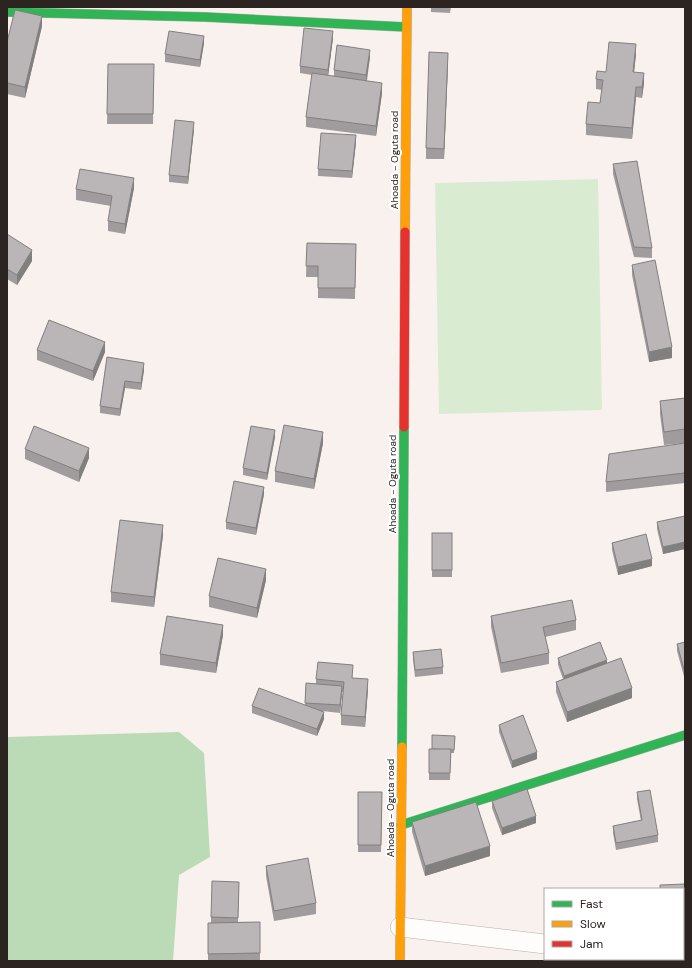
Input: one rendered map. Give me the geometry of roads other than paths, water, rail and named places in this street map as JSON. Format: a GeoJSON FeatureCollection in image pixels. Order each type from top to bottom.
{"type":"FeatureCollection","features":[{"type":"Feature","properties":{"kind":"main road","name":"Ahoada - Oguta road"},"geometry":{"type":"LineString","coordinates":[[400,961],[406,7]]}},
{"type":"Feature","properties":{"kind":"main road"},"geometry":{"type":"LineString","coordinates":[[7,12],[205,17],[406,27]]}},
{"type":"Feature","properties":{"kind":"main road"},"geometry":{"type":"LineString","coordinates":[[400,825],[685,735]]}},
{"type":"Feature","properties":{"kind":"street"},"geometry":{"type":"LineString","coordinates":[[400,927],[544,944]]}},
{"type":"Feature","properties":{"kind":"street"},"geometry":{"type":"LineString","coordinates":[[672,960],[682,960]]}}]}
